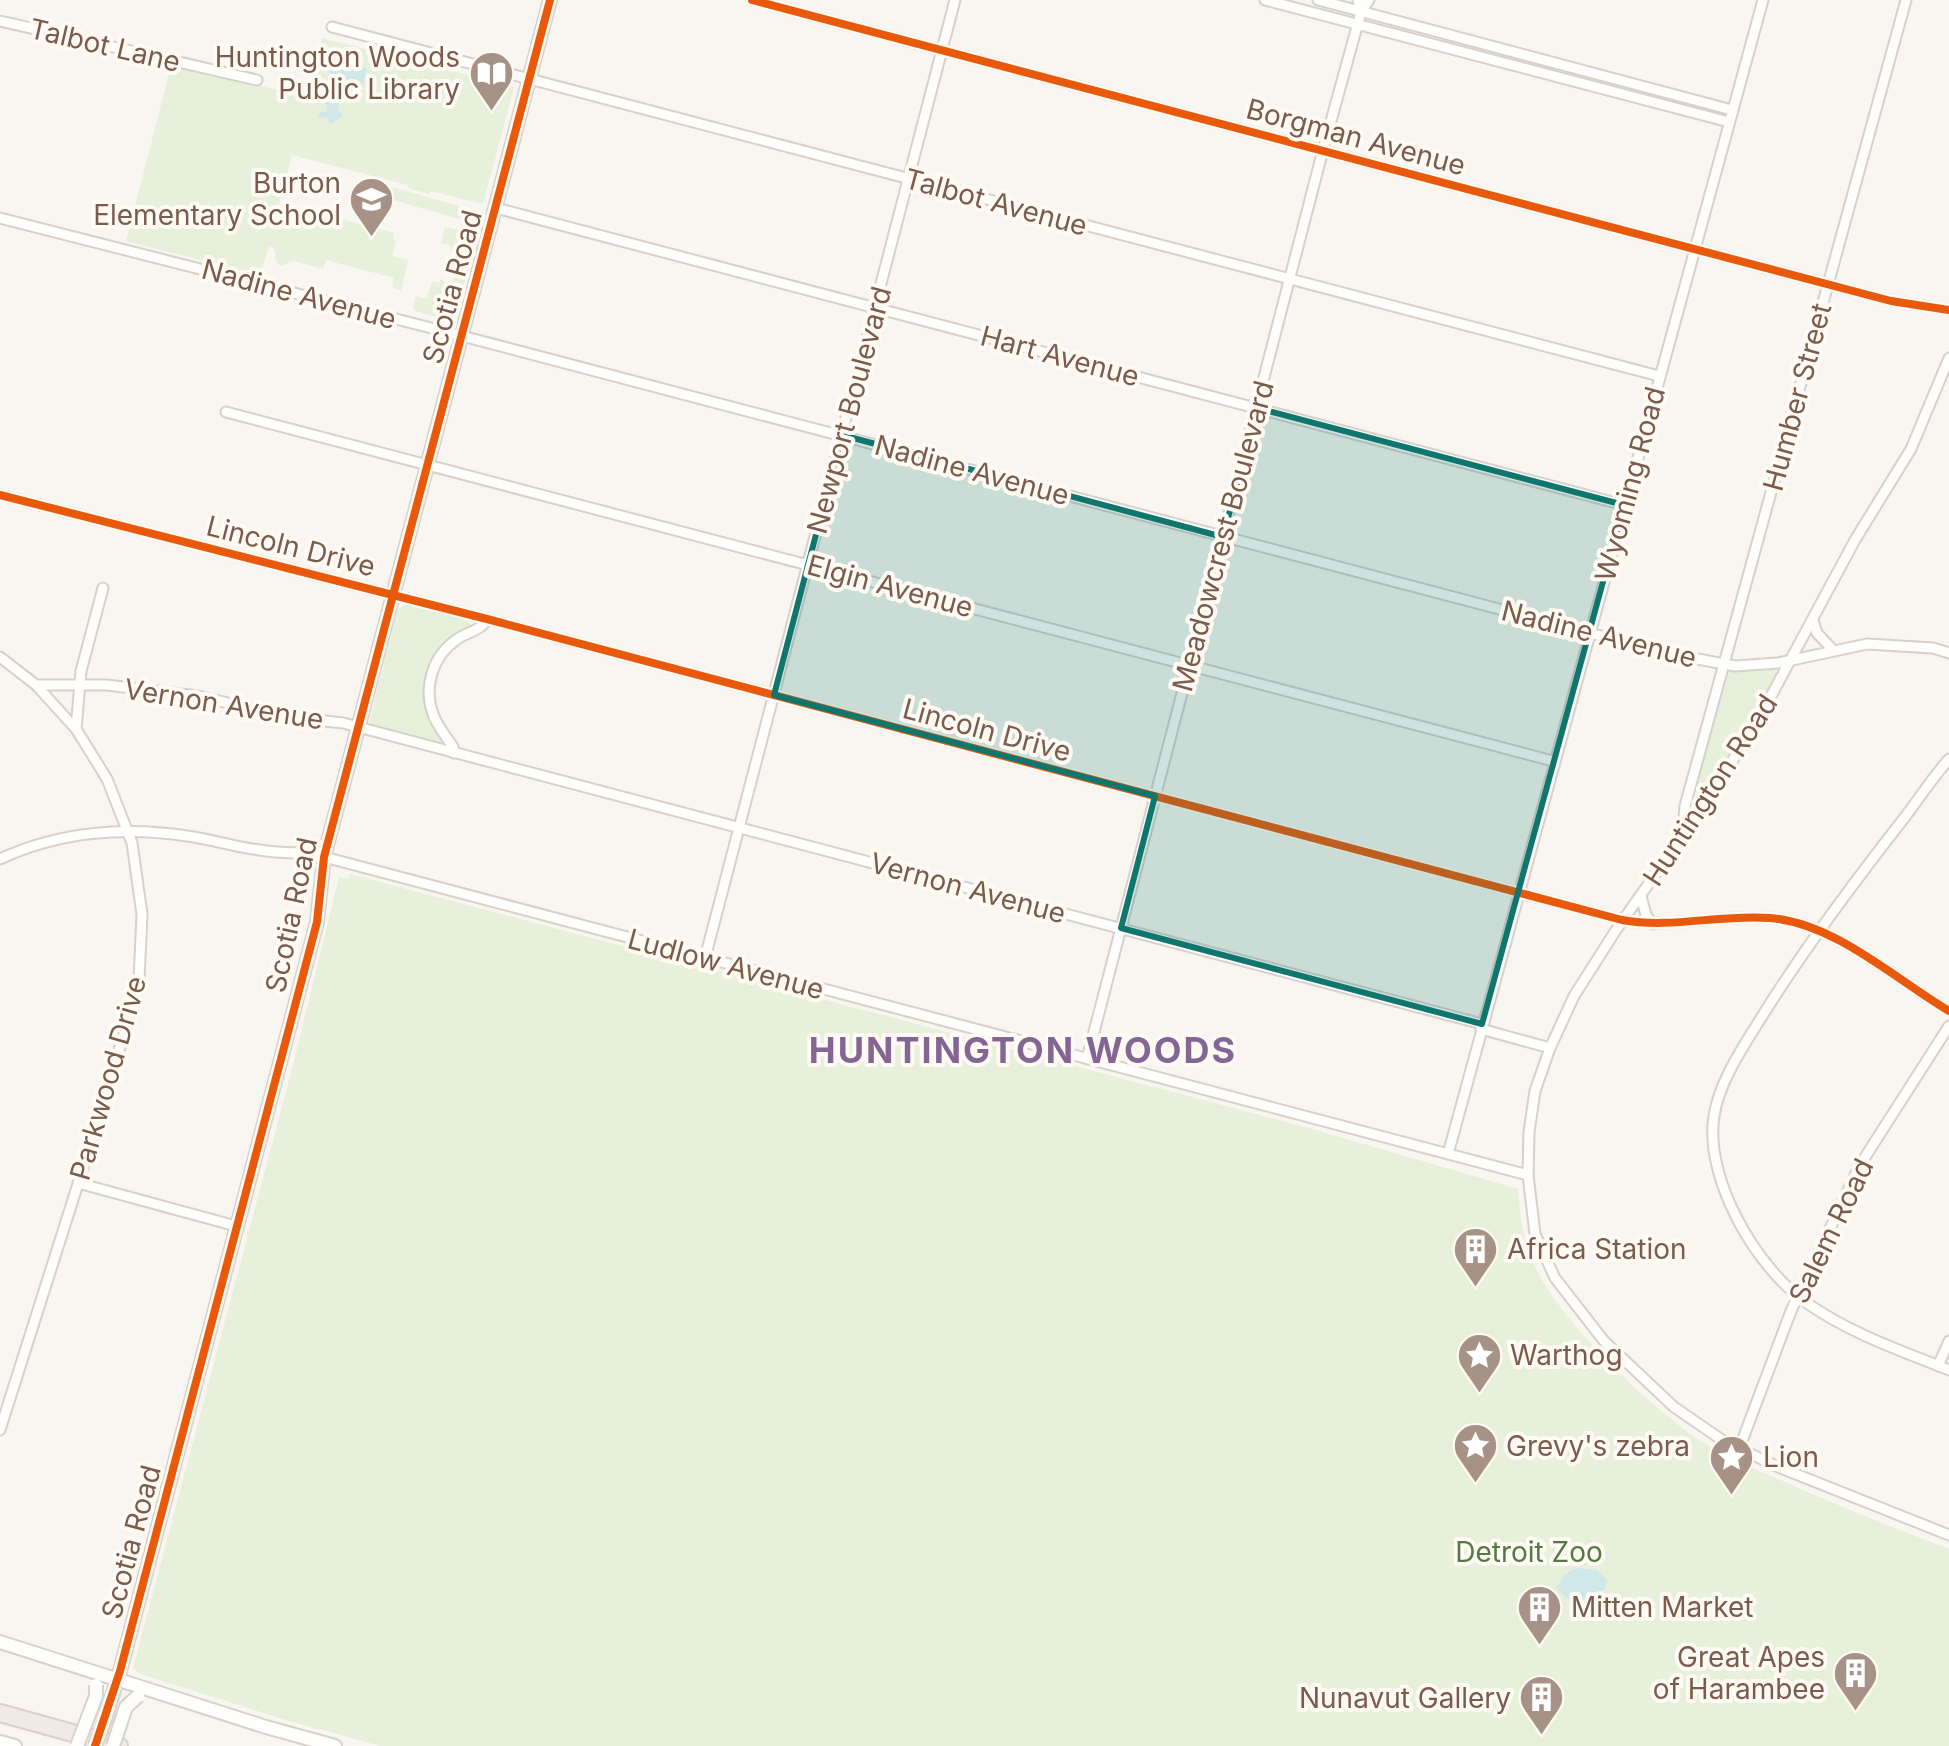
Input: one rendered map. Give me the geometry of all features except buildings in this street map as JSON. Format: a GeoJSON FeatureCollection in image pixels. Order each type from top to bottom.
{"type":"FeatureCollection","features":[{"type":"Feature","properties":{"kind":"highway"},"geometry":{"type":"LineString","coordinates":[[0,1713],[116,1746]]}},
{"type":"Feature","properties":{"kind":"street","name":"Scotia Road"},"geometry":{"type":"LineString","coordinates":[[95,1746],[116,1685],[317,922],[324,857],[550,0]]}},
{"type":"Feature","properties":{"kind":"street","name":"Borgman Avenue"},"geometry":{"type":"LineString","coordinates":[[752,0],[1891,301],[1949,310]]}},
{"type":"Feature","properties":{"kind":"street","name":"Newport Boulevard"},"geometry":{"type":"LineString","coordinates":[[705,958],[955,0]]}},
{"type":"Feature","properties":{"kind":"street"},"geometry":{"type":"LineString","coordinates":[[1265,0],[1729,122]]}},
{"type":"Feature","properties":{"kind":"street"},"geometry":{"type":"LineString","coordinates":[[1318,0],[1732,110]]}},
{"type":"Feature","properties":{"kind":"street"},"geometry":{"type":"LineString","coordinates":[[1358,0],[1361,12]]}},
{"type":"Feature","properties":{"kind":"street","name":"Meadowcrest Boulevard"},"geometry":{"type":"LineString","coordinates":[[1087,1059],[1323,150],[1357,24],[1369,0]]}},
{"type":"Feature","properties":{"kind":"street","name":"Wyoming Road"},"geometry":{"type":"LineString","coordinates":[[1448,1154],[1763,0]]}},
{"type":"Feature","properties":{"kind":"street","name":"Humber Street"},"geometry":{"type":"LineString","coordinates":[[1689,826],[1684,817],[1689,793],[1906,0]]}},
{"type":"Feature","properties":{"kind":"street","name":"Talbot Lane"},"geometry":{"type":"LineString","coordinates":[[0,21],[257,80]]}},
{"type":"Feature","properties":{"kind":"street","name":"Talbot Avenue"},"geometry":{"type":"LineString","coordinates":[[332,27],[1659,376]]}},
{"type":"Feature","properties":{"kind":"street"},"geometry":{"type":"LineString","coordinates":[[1552,75],[1555,64]]}},
{"type":"Feature","properties":{"kind":"street","name":"Hart Avenue"},"geometry":{"type":"LineString","coordinates":[[496,208],[1624,505]]}},
{"type":"Feature","properties":{"kind":"street","name":"Nadine Avenue"},"geometry":{"type":"LineString","coordinates":[[0,218],[842,435],[1589,633],[1724,665],[1761,665],[1867,644],[1933,648],[1949,653]]}},
{"type":"Feature","properties":{"kind":"street","name":"Huntington Road"},"geometry":{"type":"LineString","coordinates":[[1949,358],[1911,449],[1855,540],[1756,724],[1574,996],[1550,1048],[1535,1091],[1528,1175],[1531,1213],[1538,1245],[1555,1278],[1576,1309],[1604,1341],[1674,1407],[1739,1449],[1949,1535]]}},
{"type":"Feature","properties":{"kind":"street","name":"Elgin Avenue"},"geometry":{"type":"LineString","coordinates":[[226,412],[1553,761]]}},
{"type":"Feature","properties":{"kind":"street","name":"Lincoln Drive"},"geometry":{"type":"LineString","coordinates":[[0,495],[487,619],[1622,920],[1653,924],[1769,918],[1817,930],[1832,936],[1949,1011]]}},
{"type":"Feature","properties":{"kind":"street"},"geometry":{"type":"LineString","coordinates":[[76,729],[81,671],[103,588]]}},
{"type":"Feature","properties":{"kind":"street"},"geometry":{"type":"LineString","coordinates":[[454,753],[431,711],[431,675],[439,657],[449,645],[480,628],[487,619]]}},
{"type":"Feature","properties":{"kind":"street"},"geometry":{"type":"LineString","coordinates":[[1813,620],[1817,633],[1832,649]]}},
{"type":"Feature","properties":{"kind":"street"},"geometry":{"type":"LineString","coordinates":[[0,657],[36,685]]}},
{"type":"Feature","properties":{"kind":"street","name":"Vernon Avenue"},"geometry":{"type":"LineString","coordinates":[[36,685],[107,685],[198,696],[288,717],[343,723],[1121,928],[1550,1048]]}},
{"type":"Feature","properties":{"kind":"street","name":"Parkwood Drive"},"geometry":{"type":"LineString","coordinates":[[0,1430],[3,1410],[109,1086],[139,980],[142,936],[141,895],[128,831],[107,779],[76,729],[36,685]]}},
{"type":"Feature","properties":{"kind":"street"},"geometry":{"type":"LineString","coordinates":[[1949,759],[1817,930],[1748,1039],[1724,1085],[1713,1122],[1712,1147],[1716,1168],[1733,1211],[1760,1254],[1798,1296],[1848,1326],[1949,1370]]}},
{"type":"Feature","properties":{"kind":"street"},"geometry":{"type":"LineString","coordinates":[[1689,793],[1705,803]]}},
{"type":"Feature","properties":{"kind":"street","name":"Ludlow Avenue"},"geometry":{"type":"LineString","coordinates":[[0,859],[24,848],[62,838],[128,831],[187,836],[262,851],[309,853],[1528,1175]]}},
{"type":"Feature","properties":{"kind":"street"},"geometry":{"type":"LineString","coordinates":[[1641,896],[1646,915],[1653,924]]}},
{"type":"Feature","properties":{"kind":"street","name":"Salem Road"},"geometry":{"type":"LineString","coordinates":[[1739,1449],[1798,1296],[1860,1165],[1949,1026]]}},
{"type":"Feature","properties":{"kind":"street"},"geometry":{"type":"LineString","coordinates":[[78,1183],[236,1226]]}},
{"type":"Feature","properties":{"kind":"street"},"geometry":{"type":"LineString","coordinates":[[1938,1366],[1949,1341]]}},
{"type":"Feature","properties":{"kind":"street"},"geometry":{"type":"LineString","coordinates":[[0,1642],[90,1671],[116,1685],[152,1691],[335,1746]]}},
{"type":"Feature","properties":{"kind":"street"},"geometry":{"type":"LineString","coordinates":[[77,1746],[96,1696],[96,1685],[90,1671]]}},
{"type":"Feature","properties":{"kind":"street"},"geometry":{"type":"LineString","coordinates":[[116,1746],[126,1707],[138,1696],[152,1691]]}},
{"type":"Feature","properties":{"kind":"street"},"geometry":{"type":"LineString","coordinates":[[0,1742],[15,1746]]}},
{"type":"Feature","properties":{"kind":"highlighted area"},"geometry":{"type":"Polygon","coordinates":[[[1257,408],[1624,505],[1482,1024],[1121,928],[1155,796],[774,695],[842,435],[1223,537],[1257,408]]]}},
{"type":"Feature","properties":{"kind":"green space"},"geometry":{"type":"Polygon","coordinates":[[[322,38],[514,87],[483,204],[430,191],[429,194],[408,188],[408,185],[292,155],[277,212],[283,204],[394,233],[393,239],[396,240],[392,256],[408,260],[401,291],[392,287],[394,278],[326,260],[323,269],[293,261],[280,266],[274,258],[273,248],[269,246],[260,275],[126,241],[171,66],[306,96],[322,38]]]}},
{"type":"Feature","properties":{"kind":"green space"},"geometry":{"type":"Polygon","coordinates":[[[360,182],[377,183],[476,211],[476,221],[481,222],[454,322],[415,311],[413,307],[416,296],[427,299],[432,281],[439,283],[441,279],[448,286],[455,278],[460,263],[458,247],[451,250],[449,245],[441,243],[445,227],[459,230],[462,220],[356,189],[360,182]]]}},
{"type":"Feature","properties":{"kind":"green space"},"geometry":{"type":"Polygon","coordinates":[[[407,604],[465,619],[472,625],[428,675],[443,738],[440,742],[373,726],[369,722],[398,609],[407,604]]]}},
{"type":"Feature","properties":{"kind":"green space"},"geometry":{"type":"Polygon","coordinates":[[[1773,669],[1778,675],[1710,787],[1704,795],[1697,794],[1695,789],[1725,676],[1731,671],[1773,669]]]}},
{"type":"Feature","properties":{"kind":"green space","name":"Detroit Zoo"},"geometry":{"type":"Polygon","coordinates":[[[350,874],[1316,1130],[1518,1189],[1521,1221],[1529,1252],[1550,1293],[1588,1340],[1659,1409],[1702,1442],[1732,1459],[1949,1549],[1949,1746],[381,1746],[140,1674],[133,1668],[293,1065],[339,877],[348,879],[350,874]]]}},
{"type":"Feature","properties":{"kind":"water"},"geometry":{"type":"Polygon","coordinates":[[[332,63],[367,69],[360,95],[352,93],[341,99],[337,111],[343,113],[342,117],[330,124],[327,118],[318,117],[320,112],[326,112],[328,105],[319,102],[323,88],[342,92],[346,88],[327,82],[332,63]]]}},
{"type":"Feature","properties":{"kind":"water"},"geometry":{"type":"Polygon","coordinates":[[[1576,1568],[1597,1570],[1607,1580],[1605,1589],[1580,1603],[1570,1601],[1556,1588],[1565,1574],[1576,1568]]]}},
{"type":"Feature","properties":{"kind":"cycle path"},"geometry":{"type":"LineString","coordinates":[[95,1746],[120,1671],[317,922],[324,857],[550,0]]}},
{"type":"Feature","properties":{"kind":"cycle path"},"geometry":{"type":"LineString","coordinates":[[752,0],[1891,301],[1949,310]]}},
{"type":"Feature","properties":{"kind":"cycle path"},"geometry":{"type":"LineString","coordinates":[[0,495],[487,619],[1622,920],[1659,923],[1751,917],[1794,922],[1818,930],[1864,954],[1949,1011]]}},
{"type":"Feature","properties":{"kind":"place","name":"Huntington Woods Public Library"},"geometry":{"type":"Point","coordinates":[491,112]}},
{"type":"Feature","properties":{"kind":"place","name":"Burton Elementary School"},"geometry":{"type":"Point","coordinates":[372,238]}},
{"type":"Feature","properties":{"kind":"place","name":"Africa Station"},"geometry":{"type":"Point","coordinates":[1476,1288]}},
{"type":"Feature","properties":{"kind":"place","name":"Warthog"},"geometry":{"type":"Point","coordinates":[1479,1394]}},
{"type":"Feature","properties":{"kind":"place","name":"Grevy's zebra"},"geometry":{"type":"Point","coordinates":[1475,1485]}},
{"type":"Feature","properties":{"kind":"place","name":"Lion"},"geometry":{"type":"Point","coordinates":[1732,1496]}},
{"type":"Feature","properties":{"kind":"place","name":"Mitten Market"},"geometry":{"type":"Point","coordinates":[1540,1646]}},
{"type":"Feature","properties":{"kind":"place","name":"Great Apes of Harambee"},"geometry":{"type":"Point","coordinates":[1856,1712]}},
{"type":"Feature","properties":{"kind":"place","name":"Nunavut Gallery"},"geometry":{"type":"Point","coordinates":[1542,1737]}},
{"type":"Feature","properties":{"kind":"district","name":"HUNTINGTON WOODS"},"geometry":{"type":"Point","coordinates":[1023,1050]}}]}
